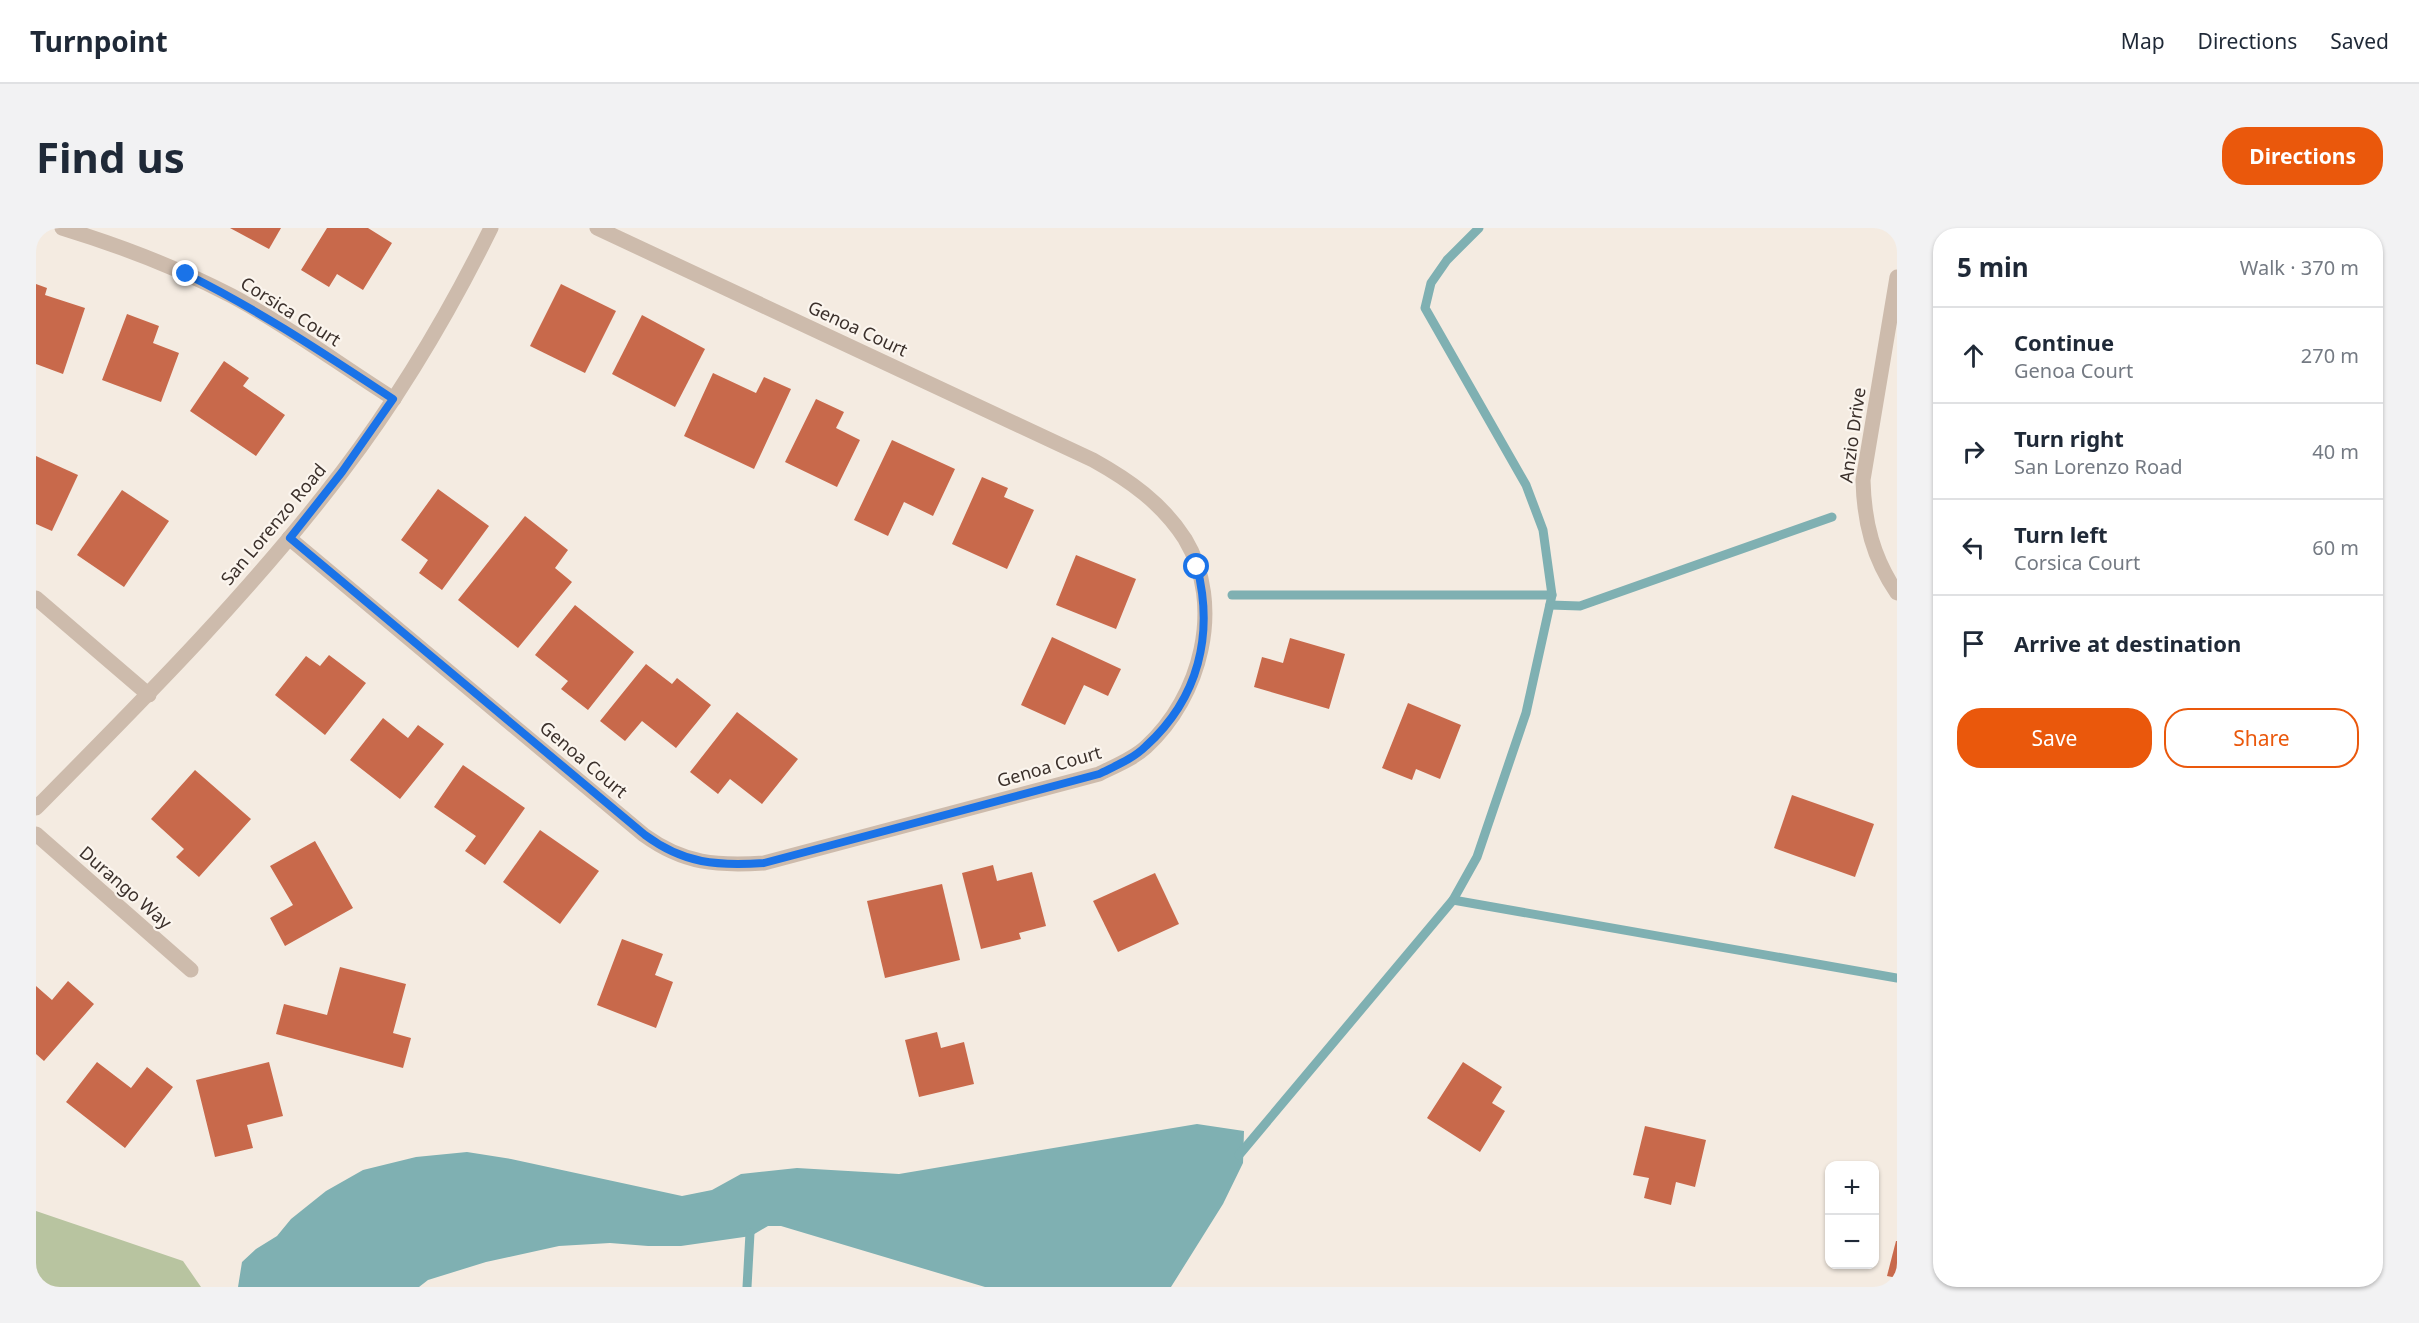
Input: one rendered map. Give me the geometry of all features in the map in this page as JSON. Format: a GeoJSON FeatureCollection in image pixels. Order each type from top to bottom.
{"type":"FeatureCollection","features":[{"type":"Feature","properties":{"kind":"street","name":"Corsica Court"},"geometry":{"type":"LineString","coordinates":[[63,228],[141,255],[232,297],[274,321],[393,399]]}},
{"type":"Feature","properties":{"kind":"street","name":"San Lorenzo Road"},"geometry":{"type":"LineString","coordinates":[[36,808],[149,695],[290,538],[342,472],[393,399],[459,292],[491,228]]}},
{"type":"Feature","properties":{"kind":"street","name":"Genoa Court"},"geometry":{"type":"LineString","coordinates":[[290,538],[645,835],[660,846],[695,860],[716,865],[764,863],[1099,774],[1127,760],[1146,747],[1177,708],[1188,689],[1204,638],[1205,614],[1199,574],[1186,541],[1171,519],[1150,498],[1125,478],[1093,460],[597,228]]}},
{"type":"Feature","properties":{"kind":"street","name":"Anzio Drive"},"geometry":{"type":"LineString","coordinates":[[1897,283],[1865,469],[1863,496],[1872,546],[1881,567],[1897,593]]}},
{"type":"Feature","properties":{"kind":"street"},"geometry":{"type":"LineString","coordinates":[[36,598],[149,695]]}},
{"type":"Feature","properties":{"kind":"street","name":"Durango Way"},"geometry":{"type":"LineString","coordinates":[[36,834],[191,970]]}},
{"type":"Feature","properties":{"kind":"green space"},"geometry":{"type":"Polygon","coordinates":[[[36,1211],[183,1261],[201,1287],[36,1287],[36,1211]]]}},
{"type":"Feature","properties":{"kind":"water"},"geometry":{"type":"Polygon","coordinates":[[[1197,1124],[1244,1131],[1243,1163],[1223,1204],[1171,1287],[985,1287],[781,1226],[768,1226],[751,1236],[681,1246],[610,1243],[559,1246],[486,1262],[428,1280],[419,1287],[238,1287],[242,1262],[256,1249],[277,1236],[291,1219],[326,1191],[363,1170],[416,1157],[467,1152],[511,1159],[682,1196],[712,1190],[741,1174],[797,1168],[899,1174],[1197,1124]]]}},
{"type":"Feature","properties":{"kind":"building"},"geometry":{"type":"Polygon","coordinates":[[[230,228],[281,228],[269,249],[230,228]]]}},
{"type":"Feature","properties":{"kind":"building"},"geometry":{"type":"Polygon","coordinates":[[[327,228],[368,228],[392,243],[363,290],[337,274],[329,287],[301,270],[327,228]]]}},
{"type":"Feature","properties":{"kind":"building"},"geometry":{"type":"Polygon","coordinates":[[[36,284],[47,288],[45,295],[85,308],[63,374],[36,364],[36,284]]]}},
{"type":"Feature","properties":{"kind":"building"},"geometry":{"type":"Polygon","coordinates":[[[561,284],[616,311],[585,373],[530,346],[561,284]]]}},
{"type":"Feature","properties":{"kind":"building"},"geometry":{"type":"Polygon","coordinates":[[[127,314],[159,326],[153,343],[179,353],[161,402],[102,380],[127,314]]]}},
{"type":"Feature","properties":{"kind":"building"},"geometry":{"type":"Polygon","coordinates":[[[642,315],[705,349],[675,407],[612,374],[642,315]]]}},
{"type":"Feature","properties":{"kind":"building"},"geometry":{"type":"Polygon","coordinates":[[[224,361],[249,378],[243,386],[285,415],[256,456],[190,411],[224,361]]]}},
{"type":"Feature","properties":{"kind":"building"},"geometry":{"type":"Polygon","coordinates":[[[713,373],[756,393],[764,377],[791,389],[754,469],[684,436],[713,373]]]}},
{"type":"Feature","properties":{"kind":"building"},"geometry":{"type":"Polygon","coordinates":[[[816,399],[844,412],[836,428],[860,440],[837,487],[785,462],[816,399]]]}},
{"type":"Feature","properties":{"kind":"building"},"geometry":{"type":"Polygon","coordinates":[[[892,440],[955,469],[933,516],[904,502],[888,536],[854,520],[892,440]]]}},
{"type":"Feature","properties":{"kind":"building"},"geometry":{"type":"Polygon","coordinates":[[[36,456],[78,475],[52,531],[36,524],[36,456]]]}},
{"type":"Feature","properties":{"kind":"building"},"geometry":{"type":"Polygon","coordinates":[[[982,477],[1008,488],[1004,497],[1034,510],[1007,569],[952,544],[982,477]]]}},
{"type":"Feature","properties":{"kind":"building"},"geometry":{"type":"Polygon","coordinates":[[[438,489],[489,526],[442,590],[419,573],[428,560],[401,540],[438,489]]]}},
{"type":"Feature","properties":{"kind":"building"},"geometry":{"type":"Polygon","coordinates":[[[122,490],[169,521],[124,587],[77,555],[122,490]]]}},
{"type":"Feature","properties":{"kind":"building"},"geometry":{"type":"Polygon","coordinates":[[[525,516],[568,550],[555,568],[572,582],[518,648],[458,600],[525,516]]]}},
{"type":"Feature","properties":{"kind":"building"},"geometry":{"type":"Polygon","coordinates":[[[1076,555],[1136,579],[1116,629],[1056,605],[1076,555]]]}},
{"type":"Feature","properties":{"kind":"building"},"geometry":{"type":"Polygon","coordinates":[[[575,605],[634,652],[588,710],[561,689],[568,681],[535,655],[575,605]]]}},
{"type":"Feature","properties":{"kind":"building"},"geometry":{"type":"Polygon","coordinates":[[[1052,637],[1121,669],[1108,696],[1084,685],[1065,725],[1021,705],[1052,637]]]}},
{"type":"Feature","properties":{"kind":"building"},"geometry":{"type":"Polygon","coordinates":[[[1290,638],[1345,654],[1329,709],[1254,687],[1262,657],[1283,663],[1290,638]]]}},
{"type":"Feature","properties":{"kind":"building"},"geometry":{"type":"Polygon","coordinates":[[[329,655],[366,683],[325,735],[275,695],[306,656],[320,666],[329,655]]]}},
{"type":"Feature","properties":{"kind":"building"},"geometry":{"type":"Polygon","coordinates":[[[646,664],[672,684],[677,678],[711,705],[676,748],[642,721],[625,741],[600,721],[646,664]]]}},
{"type":"Feature","properties":{"kind":"building"},"geometry":{"type":"Polygon","coordinates":[[[1408,703],[1461,725],[1440,779],[1416,769],[1412,780],[1382,768],[1408,703]]]}},
{"type":"Feature","properties":{"kind":"building"},"geometry":{"type":"Polygon","coordinates":[[[737,712],[798,759],[762,804],[730,779],[718,794],[690,772],[737,712]]]}},
{"type":"Feature","properties":{"kind":"building"},"geometry":{"type":"Polygon","coordinates":[[[383,718],[408,738],[418,725],[444,744],[400,799],[350,760],[383,718]]]}},
{"type":"Feature","properties":{"kind":"building"},"geometry":{"type":"Polygon","coordinates":[[[463,765],[525,808],[485,865],[465,851],[476,836],[434,807],[463,765]]]}},
{"type":"Feature","properties":{"kind":"building"},"geometry":{"type":"Polygon","coordinates":[[[195,770],[251,819],[199,877],[176,857],[184,849],[151,819],[195,770]]]}},
{"type":"Feature","properties":{"kind":"building"},"geometry":{"type":"Polygon","coordinates":[[[1792,795],[1874,824],[1855,877],[1774,848],[1792,795]]]}},
{"type":"Feature","properties":{"kind":"building"},"geometry":{"type":"Polygon","coordinates":[[[540,830],[599,871],[560,924],[503,882],[540,830]]]}},
{"type":"Feature","properties":{"kind":"building"},"geometry":{"type":"Polygon","coordinates":[[[315,841],[353,908],[285,946],[270,918],[293,905],[270,866],[315,841]]]}},
{"type":"Feature","properties":{"kind":"building"},"geometry":{"type":"Polygon","coordinates":[[[993,865],[997,881],[1032,872],[1046,926],[1019,933],[1021,939],[981,949],[962,873],[993,865]]]}},
{"type":"Feature","properties":{"kind":"building"},"geometry":{"type":"Polygon","coordinates":[[[1155,873],[1179,924],[1118,952],[1093,901],[1155,873]]]}},
{"type":"Feature","properties":{"kind":"building"},"geometry":{"type":"Polygon","coordinates":[[[942,884],[960,960],[885,978],[867,901],[942,884]]]}},
{"type":"Feature","properties":{"kind":"building"},"geometry":{"type":"Polygon","coordinates":[[[622,939],[663,954],[655,975],[673,982],[656,1028],[597,1005],[622,939]]]}},
{"type":"Feature","properties":{"kind":"building"},"geometry":{"type":"Polygon","coordinates":[[[340,967],[406,984],[393,1033],[411,1038],[403,1068],[276,1034],[284,1004],[327,1015],[340,967]]]}},
{"type":"Feature","properties":{"kind":"building"},"geometry":{"type":"Polygon","coordinates":[[[68,981],[94,1004],[44,1061],[36,1054],[36,986],[52,1000],[68,981]]]}},
{"type":"Feature","properties":{"kind":"building"},"geometry":{"type":"Polygon","coordinates":[[[937,1032],[941,1048],[964,1042],[974,1084],[919,1097],[905,1040],[937,1032]]]}},
{"type":"Feature","properties":{"kind":"building"},"geometry":{"type":"Polygon","coordinates":[[[97,1062],[131,1088],[147,1067],[173,1087],[125,1148],[66,1102],[97,1062]]]}},
{"type":"Feature","properties":{"kind":"building"},"geometry":{"type":"Polygon","coordinates":[[[269,1062],[283,1116],[247,1125],[253,1148],[215,1157],[196,1080],[269,1062]]]}},
{"type":"Feature","properties":{"kind":"building"},"geometry":{"type":"Polygon","coordinates":[[[1463,1062],[1502,1087],[1492,1103],[1505,1111],[1480,1152],[1427,1118],[1463,1062]]]}},
{"type":"Feature","properties":{"kind":"building"},"geometry":{"type":"Polygon","coordinates":[[[1645,1126],[1706,1140],[1695,1187],[1676,1182],[1671,1205],[1644,1198],[1649,1178],[1633,1175],[1645,1126]]]}},
{"type":"Feature","properties":{"kind":"building"},"geometry":{"type":"Polygon","coordinates":[[[1897,1241],[1897,1278],[1887,1276],[1897,1241]]]}},
{"type":"Feature","properties":{"kind":"waterway"},"geometry":{"type":"LineString","coordinates":[[1239,1155],[1453,900],[1477,857],[1526,713],[1552,595],[1543,530],[1526,485],[1425,308],[1431,283],[1447,260],[1479,228]]}},
{"type":"Feature","properties":{"kind":"waterway"},"geometry":{"type":"LineString","coordinates":[[1550,605],[1580,606],[1832,517]]}},
{"type":"Feature","properties":{"kind":"waterway"},"geometry":{"type":"LineString","coordinates":[[1232,595],[1552,595]]}},
{"type":"Feature","properties":{"kind":"waterway"},"geometry":{"type":"LineString","coordinates":[[1453,900],[1897,978]]}},
{"type":"Feature","properties":{"kind":"waterway"},"geometry":{"type":"LineString","coordinates":[[747,1287],[750,1233]]}},
{"type":"Feature","properties":{"kind":"route"},"geometry":{"type":"LineString","coordinates":[[186,274],[274,321],[393,399],[342,472],[290,538],[645,835],[676,854],[695,860],[716,865],[764,863],[1099,774],[1127,760],[1146,747],[1163,728],[1188,689],[1197,666],[1204,638],[1205,614],[1203,590],[1197,567]]}}]}
